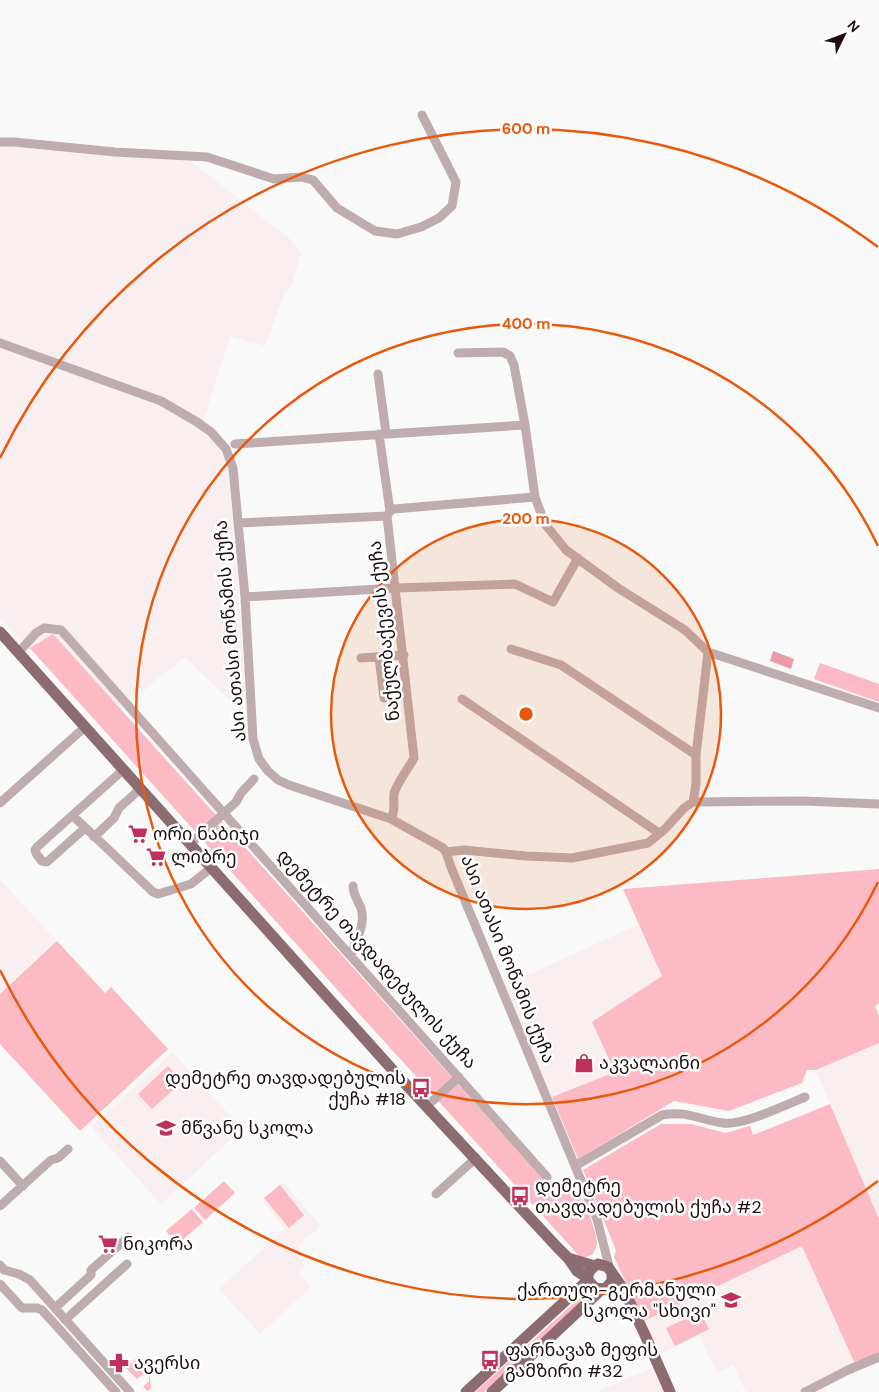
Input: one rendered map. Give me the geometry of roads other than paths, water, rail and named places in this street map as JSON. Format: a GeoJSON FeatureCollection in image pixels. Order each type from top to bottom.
{"type":"FeatureCollection","features":[{"type":"Feature","properties":{"kind":"main road"},"geometry":{"type":"LineString","coordinates":[[0,632],[211,868],[568,1258],[577,1271],[588,1279],[595,1288],[624,1290]]}},
{"type":"Feature","properties":{"kind":"main road"},"geometry":{"type":"LineString","coordinates":[[568,1258],[605,1266],[611,1272],[624,1290],[670,1392]]}},
{"type":"Feature","properties":{"kind":"main road"},"geometry":{"type":"LineString","coordinates":[[466,1392],[575,1293],[588,1279],[591,1268],[597,1265]]}},
{"type":"Feature","properties":{"kind":"main road"},"geometry":{"type":"LineString","coordinates":[[575,1293],[578,1286],[577,1271]]}},
{"type":"Feature","properties":{"kind":"main road"},"geometry":{"type":"LineString","coordinates":[[492,1392],[612,1281],[611,1272]]}},
{"type":"Feature","properties":{"kind":"street"},"geometry":{"type":"LineString","coordinates":[[0,142],[207,157],[274,179],[301,177],[314,180],[337,208],[375,231],[397,234],[421,227],[440,218],[452,206],[456,182],[422,115]]}},
{"type":"Feature","properties":{"kind":"street","name":"ასი ათასი მოწამის ქუჩა"},"geometry":{"type":"LineString","coordinates":[[0,343],[161,401],[204,427],[226,449],[231,463],[238,523],[245,597],[253,739],[259,759],[268,771],[289,785],[391,818],[438,845],[446,852],[450,867],[597,1219],[611,1272]]}},
{"type":"Feature","properties":{"kind":"street"},"geometry":{"type":"LineString","coordinates":[[458,353],[503,352],[510,356],[514,364],[540,512],[549,530],[566,550],[618,588],[685,630],[708,652],[879,708]]}},
{"type":"Feature","properties":{"kind":"street","name":"ნაქულბაქევის ქუჩა"},"geometry":{"type":"LineString","coordinates":[[378,374],[388,513],[414,758],[394,793],[394,813],[391,818]]}},
{"type":"Feature","properties":{"kind":"street"},"geometry":{"type":"LineString","coordinates":[[235,444],[525,425]]}},
{"type":"Feature","properties":{"kind":"street"},"geometry":{"type":"LineString","coordinates":[[238,523],[388,513],[394,509],[536,497]]}},
{"type":"Feature","properties":{"kind":"street"},"geometry":{"type":"LineString","coordinates":[[245,597],[396,588],[515,584],[553,602],[578,558]]}},
{"type":"Feature","properties":{"kind":"street","name":"დემეტრე თავდადებულის ქუჩა"},"geometry":{"type":"LineString","coordinates":[[18,653],[36,633],[44,628],[61,630],[547,1177]]}},
{"type":"Feature","properties":{"kind":"street"},"geometry":{"type":"LineString","coordinates":[[511,648],[561,664],[696,755]]}},
{"type":"Feature","properties":{"kind":"street"},"geometry":{"type":"LineString","coordinates":[[693,802],[696,784],[696,755],[708,652]]}},
{"type":"Feature","properties":{"kind":"street"},"geometry":{"type":"LineString","coordinates":[[361,658],[404,655]]}},
{"type":"Feature","properties":{"kind":"street"},"geometry":{"type":"LineString","coordinates":[[379,657],[384,698]]}},
{"type":"Feature","properties":{"kind":"street"},"geometry":{"type":"LineString","coordinates":[[462,699],[659,833]]}},
{"type":"Feature","properties":{"kind":"street"},"geometry":{"type":"LineString","coordinates":[[0,803],[85,727]]}},
{"type":"Feature","properties":{"kind":"street"},"geometry":{"type":"LineString","coordinates":[[85,828],[49,861],[42,861],[36,853],[37,847],[123,770]]}},
{"type":"Feature","properties":{"kind":"street"},"geometry":{"type":"LineString","coordinates":[[190,844],[238,800],[241,793],[254,780]]}},
{"type":"Feature","properties":{"kind":"street"},"geometry":{"type":"LineString","coordinates":[[94,837],[114,818],[119,808],[140,789]]}},
{"type":"Feature","properties":{"kind":"street"},"geometry":{"type":"LineString","coordinates":[[446,852],[464,850],[572,858],[648,843],[684,808],[693,802],[803,801],[879,804]]}},
{"type":"Feature","properties":{"kind":"street"},"geometry":{"type":"LineString","coordinates":[[72,816],[152,892],[158,894],[191,884],[211,868]]}},
{"type":"Feature","properties":{"kind":"street"},"geometry":{"type":"LineString","coordinates":[[351,955],[360,934],[363,918],[353,886]]}},
{"type":"Feature","properties":{"kind":"street"},"geometry":{"type":"LineString","coordinates":[[427,1106],[459,1077]]}},
{"type":"Feature","properties":{"kind":"street"},"geometry":{"type":"LineString","coordinates":[[575,1166],[662,1115],[673,1113],[688,1114],[725,1124],[753,1118],[805,1097]]}},
{"type":"Feature","properties":{"kind":"street"},"geometry":{"type":"LineString","coordinates":[[2,1200],[23,1186],[51,1160],[58,1158],[68,1149]]}},
{"type":"Feature","properties":{"kind":"street"},"geometry":{"type":"LineString","coordinates":[[436,1194],[476,1158]]}},
{"type":"Feature","properties":{"kind":"street"},"geometry":{"type":"LineString","coordinates":[[0,1161],[23,1186]]}},
{"type":"Feature","properties":{"kind":"street"},"geometry":{"type":"LineString","coordinates":[[42,1310],[53,1306],[91,1275],[91,1270],[128,1236]]}},
{"type":"Feature","properties":{"kind":"street"},"geometry":{"type":"LineString","coordinates":[[597,1265],[604,1243]]}},
{"type":"Feature","properties":{"kind":"street"},"geometry":{"type":"LineString","coordinates":[[65,1320],[127,1264]]}},
{"type":"Feature","properties":{"kind":"street"},"geometry":{"type":"LineString","coordinates":[[0,1265],[4,1270],[19,1274],[30,1280],[130,1392]]}},
{"type":"Feature","properties":{"kind":"street"},"geometry":{"type":"LineString","coordinates":[[0,1284],[20,1306],[42,1310],[116,1392]]}},
{"type":"Feature","properties":{"kind":"street"},"geometry":{"type":"LineString","coordinates":[[28,1308],[43,1295]]}},
{"type":"Feature","properties":{"kind":"street"},"geometry":{"type":"LineString","coordinates":[[86,1359],[94,1352]]}},
{"type":"Feature","properties":{"kind":"street"},"geometry":{"type":"LineString","coordinates":[[804,1392],[879,1357]]}},
{"type":"Feature","properties":{"kind":"place","name":"ორი ნაბიჯი"},"geometry":{"type":"Point","coordinates":[138,834]}},
{"type":"Feature","properties":{"kind":"place","name":"ლიბრე"},"geometry":{"type":"Point","coordinates":[156,857]}},
{"type":"Feature","properties":{"kind":"place","name":"აკვალაინი"},"geometry":{"type":"Point","coordinates":[584,1063]}},
{"type":"Feature","properties":{"kind":"place","name":"დემეტრე თავდადებულის ქუჩა #18"},"geometry":{"type":"Point","coordinates":[421,1088]}},
{"type":"Feature","properties":{"kind":"place","name":"მწვანე სკოლა"},"geometry":{"type":"Point","coordinates":[166,1128]}},
{"type":"Feature","properties":{"kind":"place","name":"დემეტრე თავდადებულის ქუჩა #2"},"geometry":{"type":"Point","coordinates":[520,1196]}},
{"type":"Feature","properties":{"kind":"place","name":"ნიკორა"},"geometry":{"type":"Point","coordinates":[108,1244]}},
{"type":"Feature","properties":{"kind":"place","name":"ქართულ-გერმანული სკოლა \"სხივი\""},"geometry":{"type":"Point","coordinates":[731,1300]}},
{"type":"Feature","properties":{"kind":"place","name":"ფარნავაზ მეფის გამზირი #32"},"geometry":{"type":"Point","coordinates":[490,1360]}},
{"type":"Feature","properties":{"kind":"place","name":"ავერსი"},"geometry":{"type":"Point","coordinates":[119,1363]}}]}
